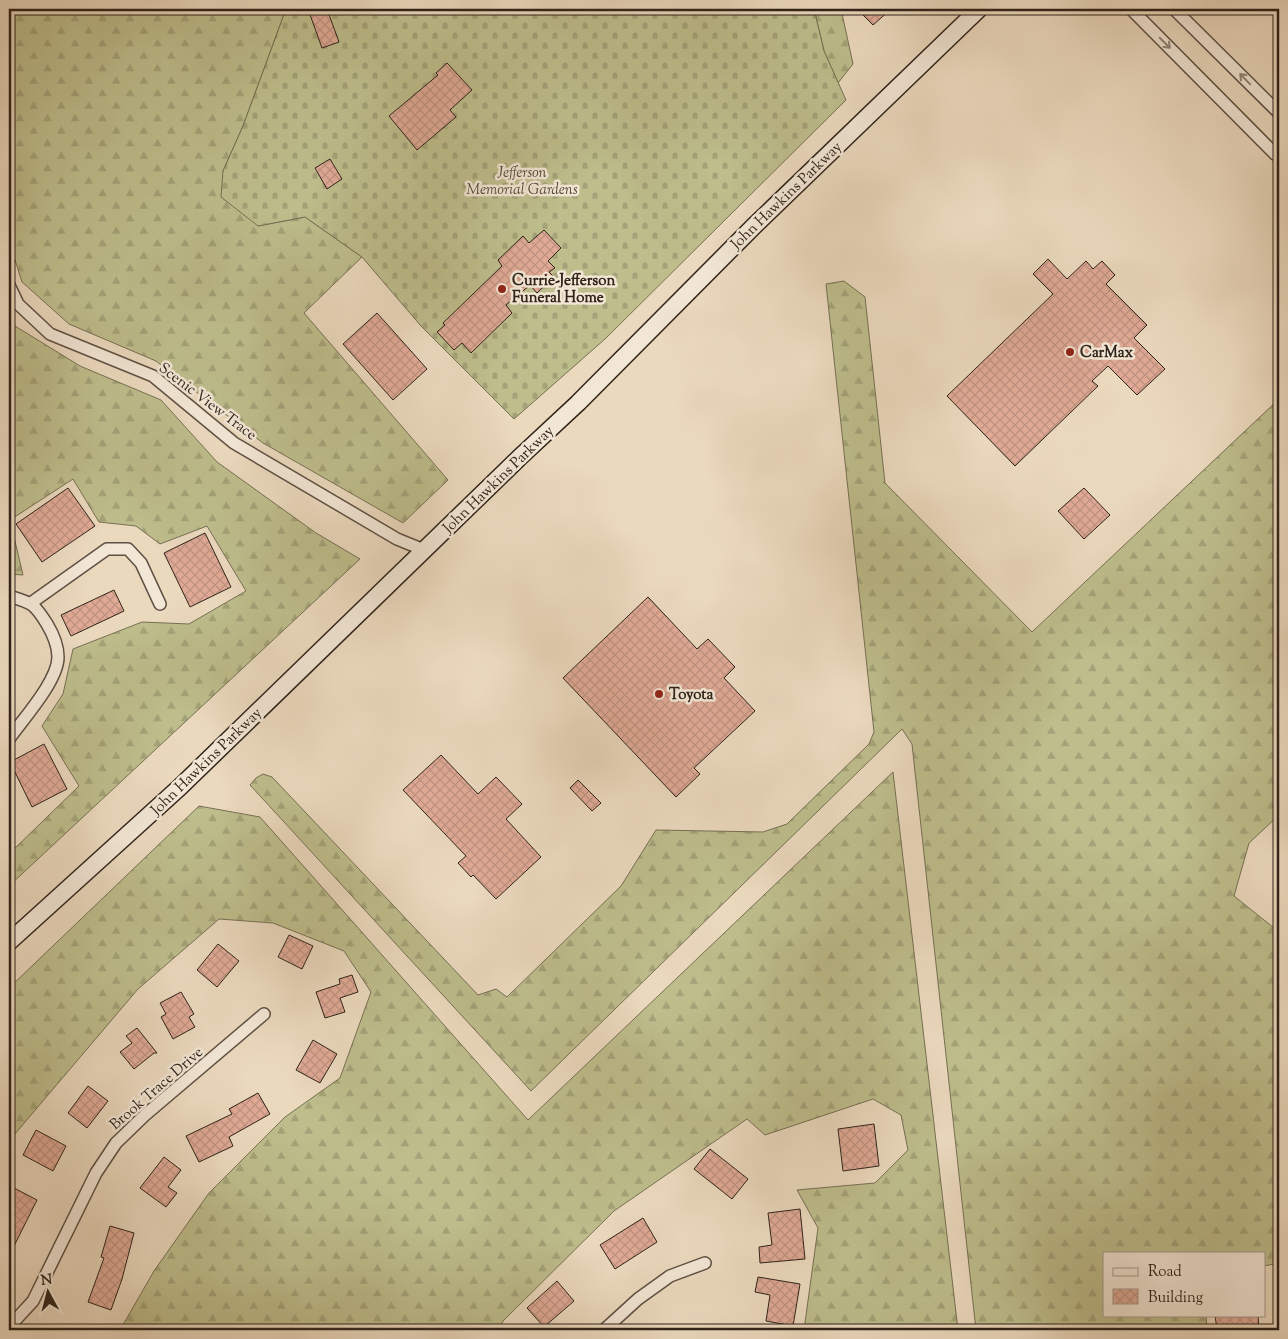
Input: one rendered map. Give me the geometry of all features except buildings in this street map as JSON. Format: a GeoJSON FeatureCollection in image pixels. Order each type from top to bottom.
{"type":"FeatureCollection","features":[{"type":"Feature","properties":{"kind":"main road","name":"John Hawkins Parkway"},"geometry":{"type":"LineString","coordinates":[[9,942],[180,787],[578,403],[754,226],[979,9]]}},
{"type":"Feature","properties":{"kind":"street"},"geometry":{"type":"LineString","coordinates":[[1130,9],[1279,156]]}},
{"type":"Feature","properties":{"kind":"street"},"geometry":{"type":"LineString","coordinates":[[1174,9],[1279,114]]}},
{"type":"Feature","properties":{"kind":"street","name":"Scenic View Trace"},"geometry":{"type":"LineString","coordinates":[[9,285],[18,304],[50,334],[153,376],[234,443],[397,539],[424,550]]}},
{"type":"Feature","properties":{"kind":"street"},"geometry":{"type":"LineString","coordinates":[[31,603],[107,549],[128,549],[141,563],[160,604]]}},
{"type":"Feature","properties":{"kind":"street"},"geometry":{"type":"LineString","coordinates":[[9,596],[31,603],[41,614],[54,636],[58,658],[51,681],[9,739]]}},
{"type":"Feature","properties":{"kind":"street","name":"Brook Trace Drive"},"geometry":{"type":"LineString","coordinates":[[9,1327],[33,1301],[96,1173],[116,1143],[145,1115],[264,1014]]}},
{"type":"Feature","properties":{"kind":"street"},"geometry":{"type":"LineString","coordinates":[[604,1330],[638,1299],[670,1276],[705,1263]]}},
{"type":"Feature","properties":{"kind":"green space"},"geometry":{"type":"Polygon","coordinates":[[[9,9],[286,9],[243,126],[223,171],[258,226],[305,217],[362,257],[304,313],[448,480],[403,523],[263,443],[156,361],[69,324],[22,282],[10,244],[9,231],[9,9]]]}},
{"type":"Feature","properties":{"kind":"green space","name":"Jefferson Memorial Gardens"},"geometry":{"type":"Polygon","coordinates":[[[286,9],[814,9],[824,51],[846,100],[605,339],[514,419],[421,326],[362,257],[305,217],[258,226],[221,197],[223,171],[243,126],[286,9]]]}},
{"type":"Feature","properties":{"kind":"green space"},"geometry":{"type":"Polygon","coordinates":[[[814,9],[841,9],[853,64],[838,83],[824,51],[814,9]]]}},
{"type":"Feature","properties":{"kind":"green space"},"geometry":{"type":"Polygon","coordinates":[[[844,281],[865,297],[885,483],[1032,632],[1279,399],[1279,815],[1249,843],[1234,896],[1279,932],[1279,1263],[1266,1266],[1266,1252],[1103,1252],[1103,1316],[1206,1316],[1207,1330],[976,1330],[912,744],[902,729],[531,1091],[250,785],[263,774],[272,777],[478,995],[496,989],[507,997],[621,886],[656,830],[763,832],[787,824],[869,744],[874,732],[826,284],[844,281]]]}},
{"type":"Feature","properties":{"kind":"green space"},"geometry":{"type":"Polygon","coordinates":[[[9,318],[15,326],[80,366],[161,400],[217,462],[316,533],[360,559],[9,886],[9,854],[79,786],[42,726],[63,694],[73,649],[142,622],[189,624],[246,591],[207,526],[160,544],[136,526],[99,522],[73,479],[10,520],[23,575],[9,574],[9,318]]]}},
{"type":"Feature","properties":{"kind":"green space"},"geometry":{"type":"Polygon","coordinates":[[[893,772],[958,1330],[804,1330],[818,1228],[797,1190],[875,1183],[908,1150],[901,1115],[873,1099],[765,1135],[747,1119],[614,1211],[503,1321],[499,1330],[120,1330],[154,1271],[209,1193],[285,1117],[340,1078],[371,992],[344,951],[273,923],[219,919],[138,989],[14,1135],[9,1147],[9,988],[199,806],[260,817],[528,1120],[893,772]]]}},
{"type":"Feature","properties":{"kind":"place","name":"Currie-Jefferson Funeral Home"},"geometry":{"type":"Point","coordinates":[502,289]}},
{"type":"Feature","properties":{"kind":"place","name":"CarMax"},"geometry":{"type":"Point","coordinates":[1070,352]}},
{"type":"Feature","properties":{"kind":"place","name":"Toyota"},"geometry":{"type":"Point","coordinates":[659,694]}}]}
